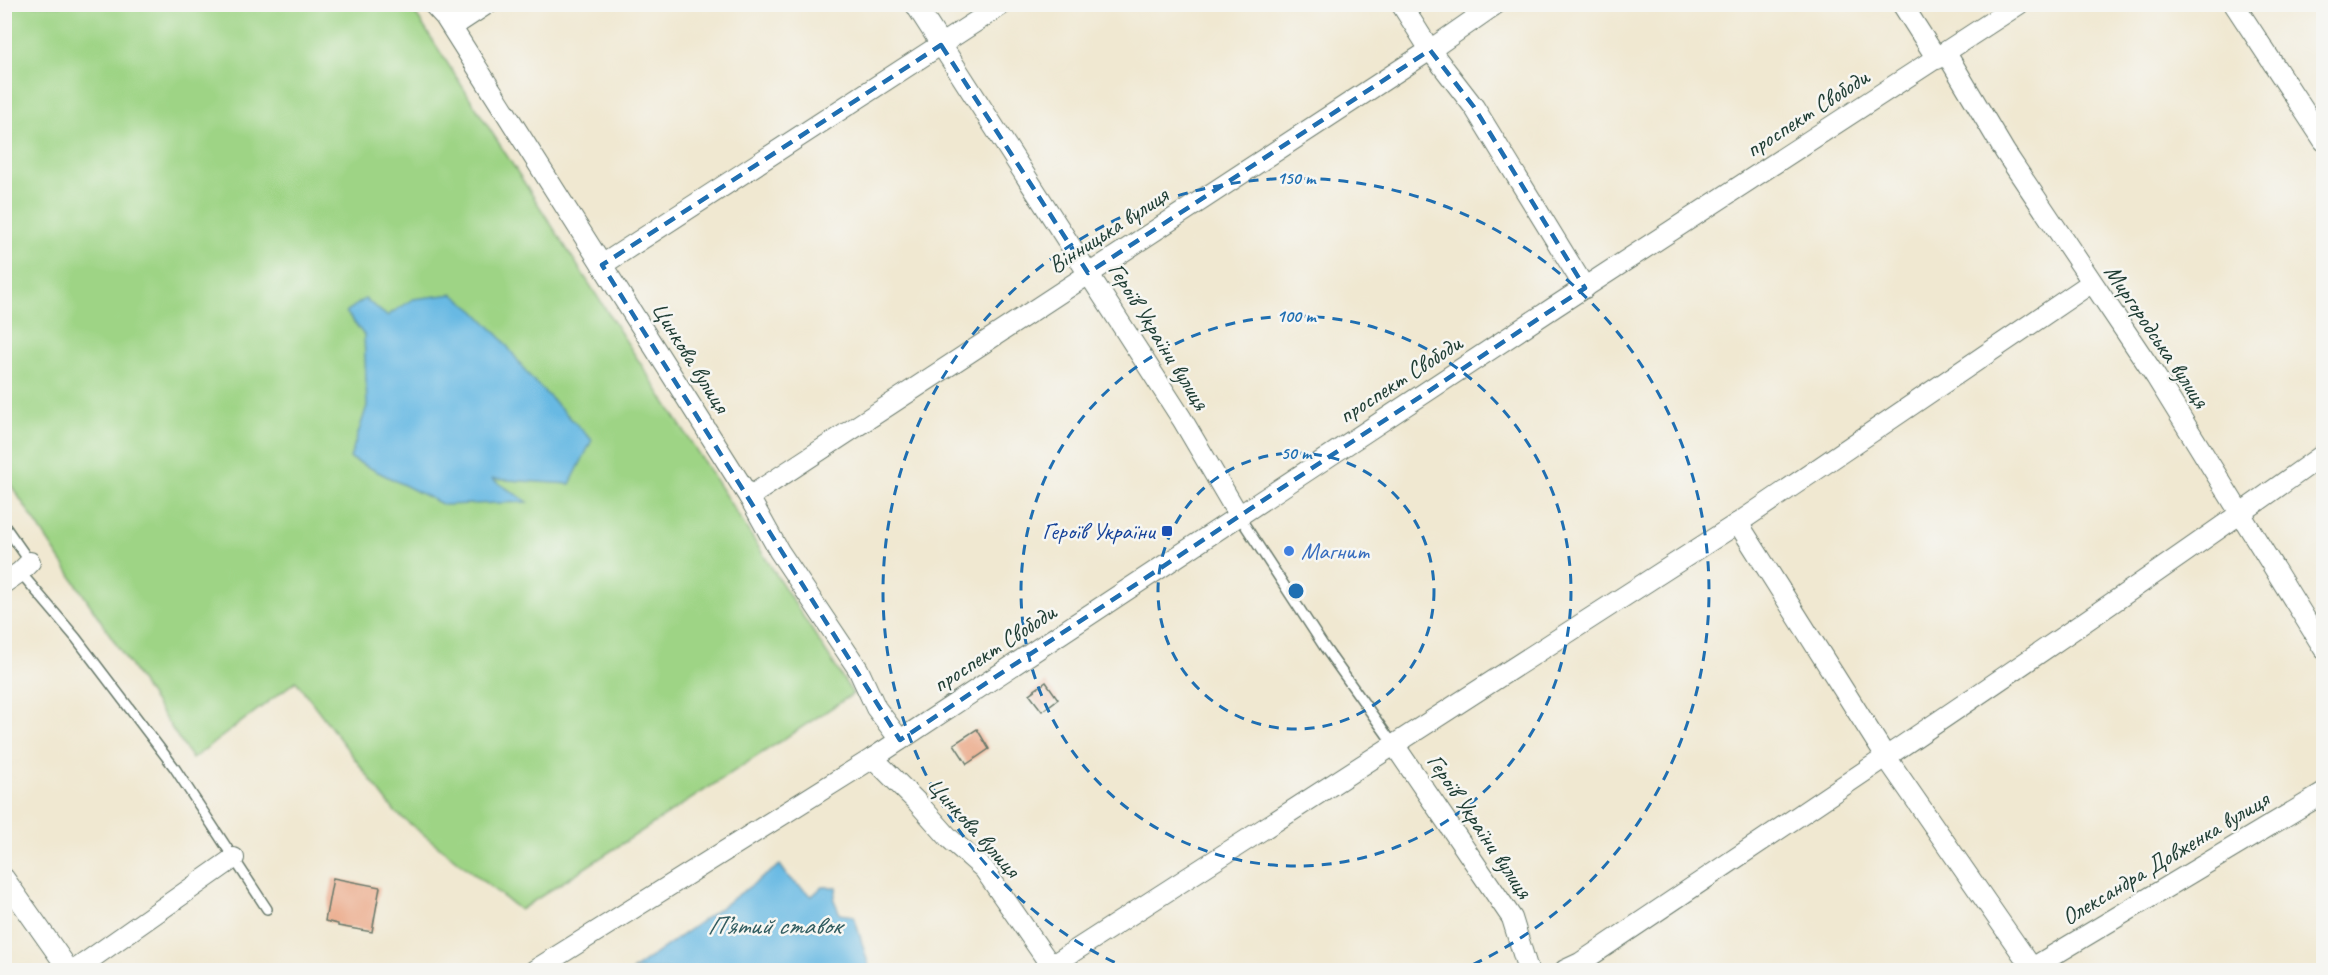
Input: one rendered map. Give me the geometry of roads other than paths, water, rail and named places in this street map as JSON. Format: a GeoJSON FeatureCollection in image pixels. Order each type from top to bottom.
{"type":"FeatureCollection","features":[{"type":"Feature","properties":{"kind":"street","name":"Цинкова вулиця"},"geometry":{"type":"LineString","coordinates":[[434,4],[452,27],[749,497],[779,551],[858,669],[876,708],[900,740]]}},
{"type":"Feature","properties":{"kind":"street"},"geometry":{"type":"LineString","coordinates":[[452,27],[487,4]]}},
{"type":"Feature","properties":{"kind":"street","name":"Героїв України вулиця"},"geometry":{"type":"LineString","coordinates":[[915,4],[1182,419],[1239,516]]}},
{"type":"Feature","properties":{"kind":"street"},"geometry":{"type":"LineString","coordinates":[[602,265],[1004,4]]}},
{"type":"Feature","properties":{"kind":"street"},"geometry":{"type":"LineString","coordinates":[[1401,4],[1430,50],[1474,107],[1585,288]]}},
{"type":"Feature","properties":{"kind":"street","name":"Вінницька вулиця"},"geometry":{"type":"LineString","coordinates":[[749,497],[1430,50],[1496,4]]}},
{"type":"Feature","properties":{"kind":"street","name":"Миргородська вулиця"},"geometry":{"type":"LineString","coordinates":[[1902,4],[1942,56],[2091,283],[2156,377],[2324,649]]}},
{"type":"Feature","properties":{"kind":"street","name":"проспект Свободи"},"geometry":{"type":"LineString","coordinates":[[535,970],[873,758],[2019,4]]}},
{"type":"Feature","properties":{"kind":"street"},"geometry":{"type":"LineString","coordinates":[[2234,4],[2324,141]]}},
{"type":"Feature","properties":{"kind":"street"},"geometry":{"type":"LineString","coordinates":[[1395,746],[1738,523],[2091,283]]}},
{"type":"Feature","properties":{"kind":"street"},"geometry":{"type":"LineString","coordinates":[[1565,970],[1580,963],[1887,757],[2324,454]]}},
{"type":"Feature","properties":{"kind":"street"},"geometry":{"type":"LineString","coordinates":[[1738,523],[1887,757],[2032,969]]}},
{"type":"Feature","properties":{"kind":"street","name":"Цинкова вулиця"},"geometry":{"type":"LineString","coordinates":[[873,758],[949,838],[984,869],[1051,966],[1395,746]]}},
{"type":"Feature","properties":{"kind":"street","name":"Героїв України вулиця"},"geometry":{"type":"LineString","coordinates":[[1395,746],[1512,918],[1528,970]]}},
{"type":"Feature","properties":{"kind":"street","name":"Олександра Довженка вулиця"},"geometry":{"type":"LineString","coordinates":[[2032,969],[2324,793]]}},
{"type":"Feature","properties":{"kind":"street"},"geometry":{"type":"LineString","coordinates":[[75,970],[234,858]]}},
{"type":"Feature","properties":{"kind":"street"},"geometry":{"type":"LineString","coordinates":[[4,878],[69,970]]}},
{"type":"Feature","properties":{"kind":"lane"},"geometry":{"type":"LineString","coordinates":[[1239,516],[1325,648],[1395,746]]}},
{"type":"Feature","properties":{"kind":"lane"},"geometry":{"type":"LineString","coordinates":[[4,525],[18,572],[76,638],[174,767],[267,909]]}},
{"type":"Feature","properties":{"kind":"water"},"geometry":{"type":"Polygon","coordinates":[[[453,294],[475,311],[502,339],[530,377],[592,440],[570,484],[492,479],[528,502],[444,505],[350,458],[367,406],[364,335],[346,312],[365,299],[387,316],[413,299],[453,294]]]}},
{"type":"Feature","properties":{"kind":"water","name":"П’ятий ставок"},"geometry":{"type":"Polygon","coordinates":[[[780,865],[790,879],[812,896],[822,887],[837,887],[834,900],[840,914],[854,916],[870,970],[633,970],[780,865]]]}},
{"type":"Feature","properties":{"kind":"place","name":"Героїв України"},"geometry":{"type":"Point","coordinates":[1167,531]}},
{"type":"Feature","properties":{"kind":"place","name":"Магнит"},"geometry":{"type":"Point","coordinates":[1289,551]}}]}
